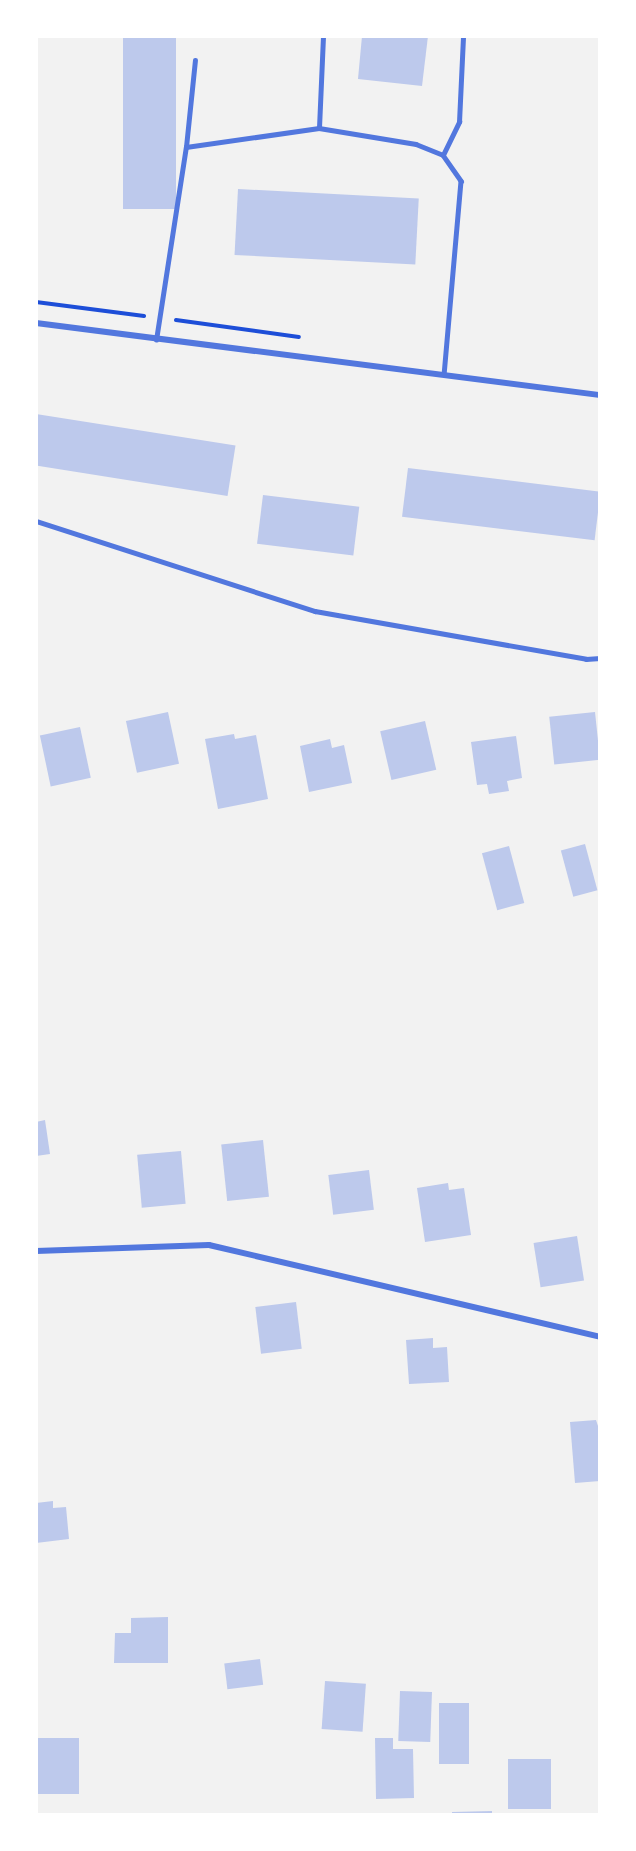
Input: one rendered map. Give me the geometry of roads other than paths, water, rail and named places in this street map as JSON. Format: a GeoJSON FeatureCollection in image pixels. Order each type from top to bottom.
{"type":"FeatureCollection","features":[{"type":"Feature","properties":{"kind":"street"},"geometry":{"type":"LineString","coordinates":[[36,323],[600,395]]}},
{"type":"Feature","properties":{"kind":"street"},"geometry":{"type":"LineString","coordinates":[[36,1251],[209,1245],[600,1337]]}},
{"type":"Feature","properties":{"kind":"lane"},"geometry":{"type":"LineString","coordinates":[[319,128],[323,36]]}},
{"type":"Feature","properties":{"kind":"lane"},"geometry":{"type":"LineString","coordinates":[[443,155],[459,122],[463,36]]}},
{"type":"Feature","properties":{"kind":"lane"},"geometry":{"type":"LineString","coordinates":[[156,340],[186,147],[195,60]]}},
{"type":"Feature","properties":{"kind":"lane"},"geometry":{"type":"LineString","coordinates":[[186,147],[319,128],[416,144],[443,155],[460,181],[444,374]]}},
{"type":"Feature","properties":{"kind":"lane"},"geometry":{"type":"LineString","coordinates":[[36,521],[315,610],[586,659],[600,658]]}}]}
